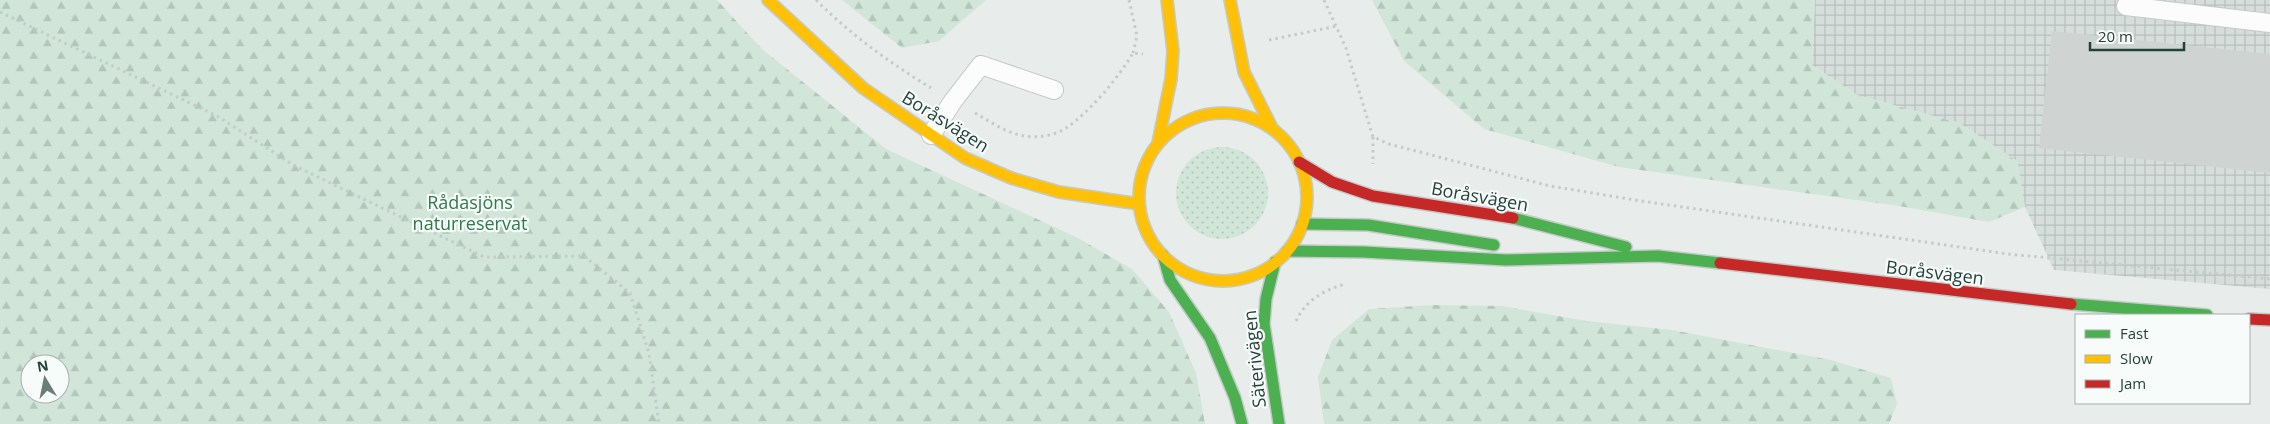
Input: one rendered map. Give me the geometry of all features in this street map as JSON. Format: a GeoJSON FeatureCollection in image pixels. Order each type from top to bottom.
{"type":"FeatureCollection","features":[{"type":"Feature","properties":{"kind":"street","name":"Boråsvägen"},"geometry":{"type":"LineString","coordinates":[[768,0],[863,88],[965,158],[1011,178],[1059,192],[1139,204]]}},
{"type":"Feature","properties":{"kind":"street"},"geometry":{"type":"LineString","coordinates":[[1158,143],[1182,123],[1212,114],[1243,115],[1272,128],[1283,138],[1299,162],[1307,193],[1302,224],[1287,251],[1275,262],[1248,277],[1218,280],[1188,273],[1174,266],[1146,232],[1139,204],[1142,172],[1158,143],[1171,79],[1173,51],[1167,0]]}},
{"type":"Feature","properties":{"kind":"street"},"geometry":{"type":"LineString","coordinates":[[1230,0],[1244,72],[1254,96],[1272,128]]}},
{"type":"Feature","properties":{"kind":"street","name":"Boråsvägen"},"geometry":{"type":"LineString","coordinates":[[1299,162],[1332,182],[1372,196],[1507,216],[1658,256]]}},
{"type":"Feature","properties":{"kind":"street","name":"Boråsvägen"},"geometry":{"type":"LineString","coordinates":[[1302,224],[1368,225],[1567,257]]}},
{"type":"Feature","properties":{"kind":"street","name":"Boråsvägen"},"geometry":{"type":"LineString","coordinates":[[1287,251],[1364,252],[1506,260],[1658,256],[2017,299],[2195,314]]}},
{"type":"Feature","properties":{"kind":"street","name":"Säterivägen"},"geometry":{"type":"LineString","coordinates":[[1163,255],[1170,280],[1210,338],[1242,424]]}},
{"type":"Feature","properties":{"kind":"street","name":"Säterivägen"},"geometry":{"type":"LineString","coordinates":[[1275,262],[1266,299],[1264,324],[1279,424]]}},
{"type":"Feature","properties":{"kind":"street"},"geometry":{"type":"LineString","coordinates":[[2250,319],[2270,320]]}},
{"type":"Feature","properties":{"kind":"lane"},"geometry":{"type":"LineString","coordinates":[[2126,6],[2270,23]]}},
{"type":"Feature","properties":{"kind":"lane"},"geometry":{"type":"LineString","coordinates":[[931,135],[953,101],[981,65],[1054,90]]}},
{"type":"Feature","properties":{"kind":"path"},"geometry":{"type":"LineString","coordinates":[[1129,0],[1137,36],[1133,53]]}},
{"type":"Feature","properties":{"kind":"path"},"geometry":{"type":"LineString","coordinates":[[1324,0],[1346,48],[1373,137],[1389,144],[1550,186],[1641,201],[2008,254],[2270,279]]}},
{"type":"Feature","properties":{"kind":"path"},"geometry":{"type":"LineString","coordinates":[[0,12],[217,116],[295,166],[484,257],[584,256],[630,293],[649,354],[659,424]]}},
{"type":"Feature","properties":{"kind":"shaded area"},"geometry":{"type":"Polygon","coordinates":[[[1815,0],[2270,0],[2270,289],[2054,270],[2025,207],[2017,161],[1959,123],[1857,95],[1812,65],[1815,0]]]}},
{"type":"Feature","properties":{"kind":"green space","name":"Rådasjöns naturreservat"},"geometry":{"type":"Polygon","coordinates":[[[0,0],[717,0],[762,49],[886,149],[1078,238],[1132,269],[1169,312],[1196,373],[1205,424],[0,424],[0,0]]]}},
{"type":"Feature","properties":{"kind":"green space"},"geometry":{"type":"Polygon","coordinates":[[[842,0],[986,0],[939,41],[902,48],[842,0]]]}},
{"type":"Feature","properties":{"kind":"green space"},"geometry":{"type":"Polygon","coordinates":[[[1372,0],[1815,0],[1812,65],[1857,95],[1959,123],[2017,161],[2025,207],[1989,222],[1899,206],[1619,167],[1484,129],[1404,61],[1372,0]]]}},
{"type":"Feature","properties":{"kind":"green space"},"geometry":{"type":"Polygon","coordinates":[[[1222,147],[1240,150],[1255,160],[1265,175],[1268,193],[1265,211],[1255,226],[1240,236],[1222,239],[1204,236],[1189,226],[1179,211],[1176,193],[1179,175],[1189,160],[1204,150],[1222,147]]]}},
{"type":"Feature","properties":{"kind":"green space"},"geometry":{"type":"Polygon","coordinates":[[[1433,305],[1502,306],[1586,321],[1672,330],[1831,360],[1891,378],[1897,404],[1889,424],[1324,424],[1318,377],[1332,340],[1369,309],[1433,305]]]}},
{"type":"Feature","properties":{"kind":"building"},"geometry":{"type":"Polygon","coordinates":[[[2052,31],[2270,54],[2270,173],[2039,148],[2052,31]]]}},
{"type":"Feature","properties":{"kind":"traffic: fast"},"geometry":{"type":"LineString","coordinates":[[1513,218],[1626,247]]}},
{"type":"Feature","properties":{"kind":"traffic: fast"},"geometry":{"type":"LineString","coordinates":[[1302,224],[1368,225],[1494,245]]}},
{"type":"Feature","properties":{"kind":"traffic: fast"},"geometry":{"type":"LineString","coordinates":[[1287,251],[1364,252],[1506,260],[1658,256],[1720,263]]}},
{"type":"Feature","properties":{"kind":"traffic: fast"},"geometry":{"type":"LineString","coordinates":[[1163,255],[1170,280],[1210,338],[1235,398],[1242,424]]}},
{"type":"Feature","properties":{"kind":"traffic: fast"},"geometry":{"type":"LineString","coordinates":[[1275,262],[1266,299],[1264,324],[1279,424]]}},
{"type":"Feature","properties":{"kind":"traffic: fast"},"geometry":{"type":"LineString","coordinates":[[2071,304],[2195,314]]}},
{"type":"Feature","properties":{"kind":"traffic: slow"},"geometry":{"type":"LineString","coordinates":[[768,0],[863,88],[965,158],[1011,178],[1059,192],[1139,204]]}},
{"type":"Feature","properties":{"kind":"traffic: slow"},"geometry":{"type":"LineString","coordinates":[[1158,143],[1171,79],[1173,51],[1167,0]]}},
{"type":"Feature","properties":{"kind":"traffic: slow"},"geometry":{"type":"LineString","coordinates":[[1230,0],[1244,72],[1272,128]]}},
{"type":"Feature","properties":{"kind":"traffic: slow"},"geometry":{"type":"LineString","coordinates":[[1223,113],[1247,117],[1263,123],[1288,144],[1297,157],[1303,173],[1307,197],[1303,221],[1297,237],[1276,262],[1263,271],[1247,277],[1223,281],[1199,277],[1183,271],[1158,250],[1149,237],[1143,221],[1139,197],[1143,173],[1149,157],[1170,132],[1183,123],[1199,117],[1223,113]]}},
{"type":"Feature","properties":{"kind":"traffic: jam"},"geometry":{"type":"LineString","coordinates":[[1299,162],[1332,182],[1373,196],[1513,218]]}},
{"type":"Feature","properties":{"kind":"traffic: jam"},"geometry":{"type":"LineString","coordinates":[[1720,263],[2071,304]]}},
{"type":"Feature","properties":{"kind":"traffic: jam"},"geometry":{"type":"LineString","coordinates":[[2250,319],[2270,320]]}}]}
